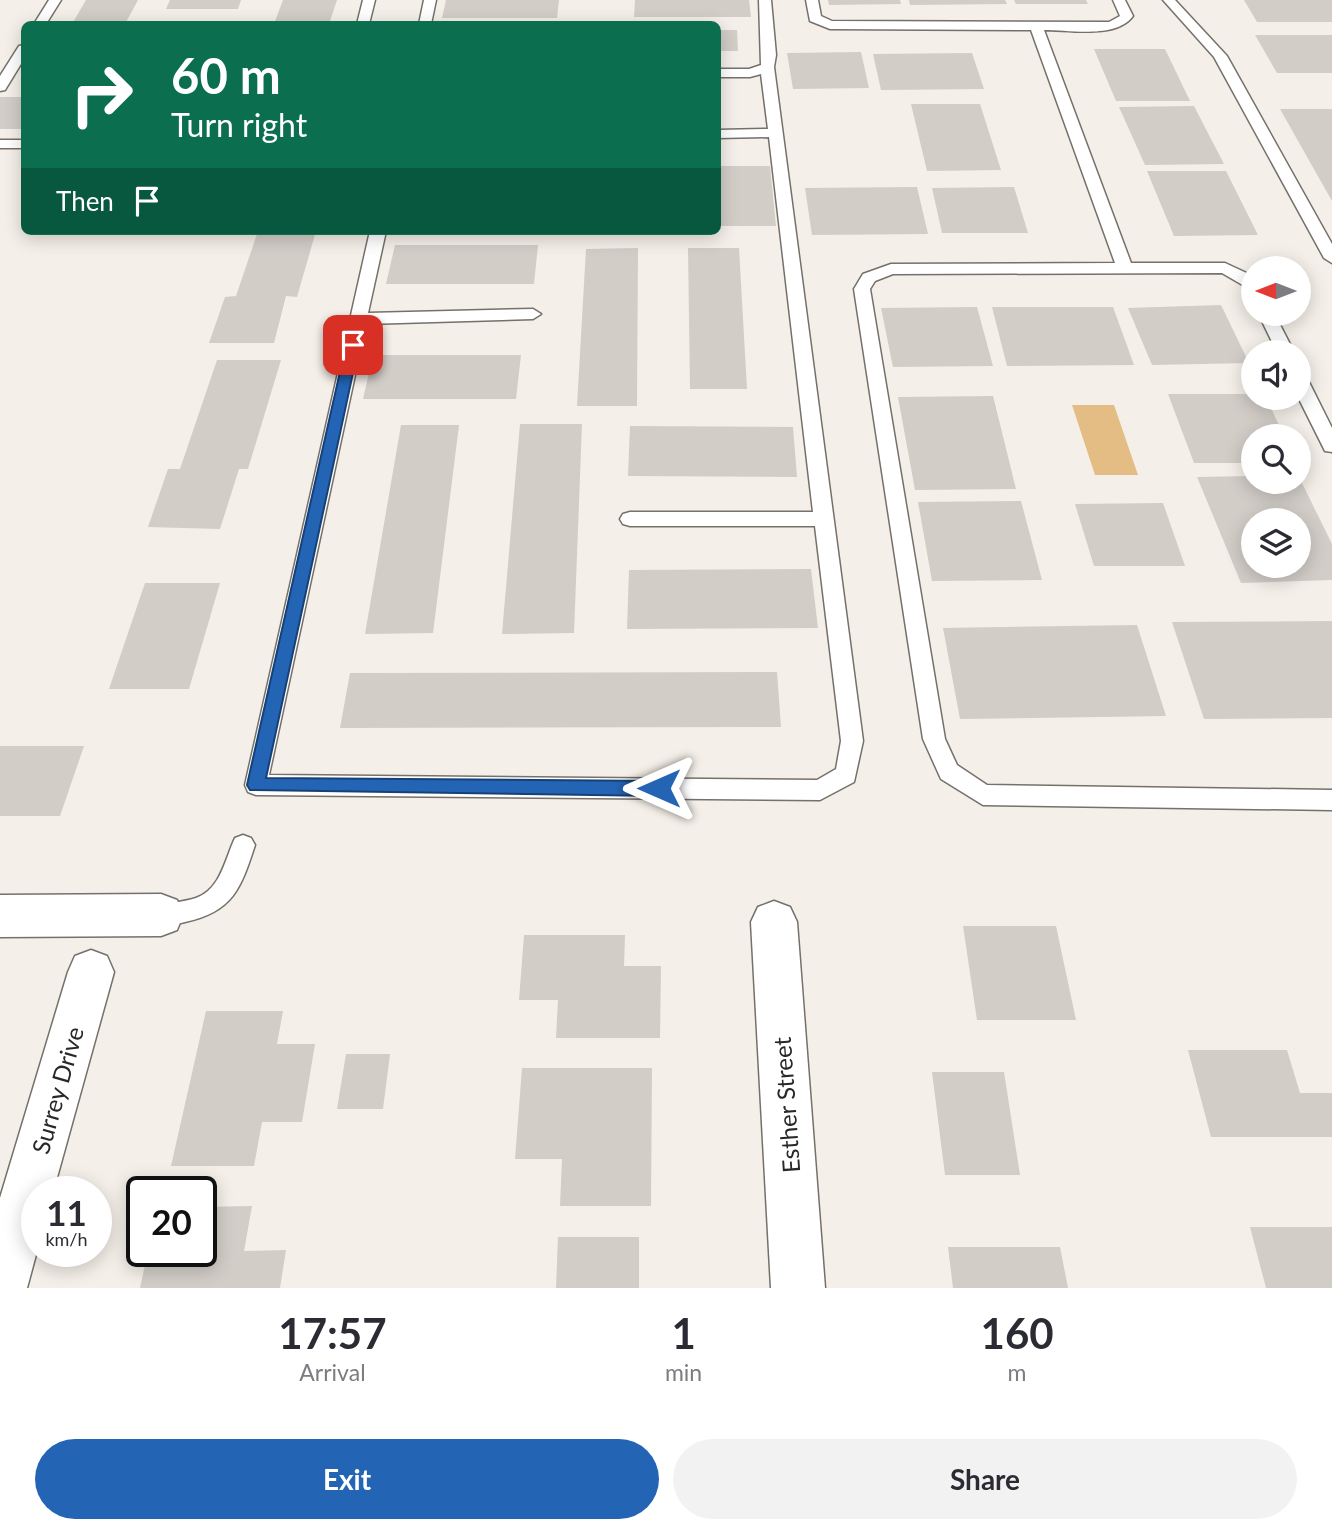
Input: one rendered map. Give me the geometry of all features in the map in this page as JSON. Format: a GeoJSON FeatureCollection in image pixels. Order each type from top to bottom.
{"type":"FeatureCollection","features":[{"type":"Feature","properties":{"kind":"street"},"geometry":{"type":"LineString","coordinates":[[0,916],[161,915]]}},
{"type":"Feature","properties":{"kind":"street","name":"Esther Street"},"geometry":{"type":"LineString","coordinates":[[774,922],[798,1288]]}},
{"type":"Feature","properties":{"kind":"street","name":"Surrey Drive"},"geometry":{"type":"LineString","coordinates":[[0,1288],[91,972]]}},
{"type":"Feature","properties":{"kind":"lane"},"geometry":{"type":"LineString","coordinates":[[42,21],[55,0]]}},
{"type":"Feature","properties":{"kind":"lane"},"geometry":{"type":"LineString","coordinates":[[364,21],[369,0]]}},
{"type":"Feature","properties":{"kind":"lane"},"geometry":{"type":"LineString","coordinates":[[426,21],[430,0]]}},
{"type":"Feature","properties":{"kind":"lane"},"geometry":{"type":"LineString","coordinates":[[377,235],[256,785],[820,790],[846,775],[852,741],[767,67],[769,55],[765,0]]}},
{"type":"Feature","properties":{"kind":"lane"},"geometry":{"type":"LineString","coordinates":[[812,0],[815,18],[830,25],[1036,26],[1109,26],[1121,23],[1127,16],[1119,0]]}},
{"type":"Feature","properties":{"kind":"lane"},"geometry":{"type":"LineString","coordinates":[[1169,0],[1175,11],[1203,35],[1220,56],[1332,258]]}},
{"type":"Feature","properties":{"kind":"lane"},"geometry":{"type":"LineString","coordinates":[[1036,26],[1125,268]]}},
{"type":"Feature","properties":{"kind":"lane"},"geometry":{"type":"LineString","coordinates":[[0,87],[21,53]]}},
{"type":"Feature","properties":{"kind":"lane"},"geometry":{"type":"LineString","coordinates":[[721,73],[750,73],[767,67]]}},
{"type":"Feature","properties":{"kind":"lane"},"geometry":{"type":"LineString","coordinates":[[721,134],[775,133]]}},
{"type":"Feature","properties":{"kind":"lane"},"geometry":{"type":"LineString","coordinates":[[0,144],[21,144]]}},
{"type":"Feature","properties":{"kind":"lane"},"geometry":{"type":"LineString","coordinates":[[1241,277],[1225,268],[1125,268],[891,269],[869,278],[862,289],[934,739],[949,772],[982,795],[1332,800]]}},
{"type":"Feature","properties":{"kind":"lane"},"geometry":{"type":"LineString","coordinates":[[358,319],[533,314]]}},
{"type":"Feature","properties":{"kind":"lane"},"geometry":{"type":"LineString","coordinates":[[1311,404],[1332,446]]}},
{"type":"Feature","properties":{"kind":"lane"},"geometry":{"type":"LineString","coordinates":[[630,519],[824,519]]}},
{"type":"Feature","properties":{"kind":"lane"},"geometry":{"type":"LineString","coordinates":[[161,915],[199,910],[222,895],[232,881],[243,845]]}},
{"type":"Feature","properties":{"kind":"shaded area"},"geometry":{"type":"Polygon","coordinates":[[[1072,405],[1114,405],[1138,475],[1095,475],[1072,405]]]}},
{"type":"Feature","properties":{"kind":"building"},"geometry":{"type":"Polygon","coordinates":[[[86,0],[138,0],[127,21],[74,21],[86,0]]]}},
{"type":"Feature","properties":{"kind":"building"},"geometry":{"type":"Polygon","coordinates":[[[170,0],[241,0],[238,9],[166,9],[170,0]]]}},
{"type":"Feature","properties":{"kind":"building"},"geometry":{"type":"Polygon","coordinates":[[[283,0],[337,0],[330,21],[275,21],[283,0]]]}},
{"type":"Feature","properties":{"kind":"building"},"geometry":{"type":"Polygon","coordinates":[[[446,0],[559,0],[557,18],[442,18],[446,0]]]}},
{"type":"Feature","properties":{"kind":"building"},"geometry":{"type":"Polygon","coordinates":[[[635,0],[749,0],[751,17],[634,17],[635,0]]]}},
{"type":"Feature","properties":{"kind":"building"},"geometry":{"type":"Polygon","coordinates":[[[828,0],[900,0],[901,4],[829,5],[828,0]]]}},
{"type":"Feature","properties":{"kind":"building"},"geometry":{"type":"Polygon","coordinates":[[[909,0],[1005,0],[1007,4],[910,5],[909,0]]]}},
{"type":"Feature","properties":{"kind":"building"},"geometry":{"type":"Polygon","coordinates":[[[1014,0],[1086,0],[1088,4],[1016,4],[1014,0]]]}},
{"type":"Feature","properties":{"kind":"building"},"geometry":{"type":"Polygon","coordinates":[[[1244,0],[1332,0],[1332,22],[1257,22],[1244,0]]]}},
{"type":"Feature","properties":{"kind":"building"},"geometry":{"type":"Polygon","coordinates":[[[721,30],[737,30],[738,51],[721,51],[721,30]]]}},
{"type":"Feature","properties":{"kind":"building"},"geometry":{"type":"Polygon","coordinates":[[[1255,35],[1332,35],[1332,73],[1277,73],[1255,35]]]}},
{"type":"Feature","properties":{"kind":"building"},"geometry":{"type":"Polygon","coordinates":[[[1094,49],[1165,49],[1190,101],[1116,101],[1094,49]]]}},
{"type":"Feature","properties":{"kind":"building"},"geometry":{"type":"Polygon","coordinates":[[[861,52],[869,88],[793,89],[787,53],[861,52]]]}},
{"type":"Feature","properties":{"kind":"building"},"geometry":{"type":"Polygon","coordinates":[[[972,53],[984,89],[881,90],[873,54],[972,53]]]}},
{"type":"Feature","properties":{"kind":"building"},"geometry":{"type":"Polygon","coordinates":[[[0,97],[21,97],[21,129],[0,129],[0,97]]]}},
{"type":"Feature","properties":{"kind":"building"},"geometry":{"type":"Polygon","coordinates":[[[911,104],[980,104],[1001,170],[927,171],[911,104]]]}},
{"type":"Feature","properties":{"kind":"building"},"geometry":{"type":"Polygon","coordinates":[[[1194,106],[1224,164],[1145,165],[1119,107],[1194,106]]]}},
{"type":"Feature","properties":{"kind":"building"},"geometry":{"type":"Polygon","coordinates":[[[1280,109],[1332,109],[1332,201],[1280,109]]]}},
{"type":"Feature","properties":{"kind":"building"},"geometry":{"type":"Polygon","coordinates":[[[721,166],[770,166],[776,226],[721,226],[721,166]]]}},
{"type":"Feature","properties":{"kind":"building"},"geometry":{"type":"Polygon","coordinates":[[[1147,171],[1226,171],[1258,235],[1174,236],[1147,171]]]}},
{"type":"Feature","properties":{"kind":"building"},"geometry":{"type":"Polygon","coordinates":[[[917,187],[928,234],[812,235],[805,188],[917,187]]]}},
{"type":"Feature","properties":{"kind":"building"},"geometry":{"type":"Polygon","coordinates":[[[1014,187],[1028,233],[942,233],[932,188],[1014,187]]]}},
{"type":"Feature","properties":{"kind":"building"},"geometry":{"type":"Polygon","coordinates":[[[257,235],[315,235],[297,297],[286,296],[274,343],[209,343],[225,297],[236,296],[257,235]]]}},
{"type":"Feature","properties":{"kind":"building"},"geometry":{"type":"Polygon","coordinates":[[[395,245],[538,245],[534,284],[386,284],[395,245]]]}},
{"type":"Feature","properties":{"kind":"building"},"geometry":{"type":"Polygon","coordinates":[[[638,248],[637,406],[577,406],[586,249],[638,248]]]}},
{"type":"Feature","properties":{"kind":"building"},"geometry":{"type":"Polygon","coordinates":[[[688,248],[739,248],[747,389],[690,389],[688,248]]]}},
{"type":"Feature","properties":{"kind":"building"},"geometry":{"type":"Polygon","coordinates":[[[1221,305],[1241,346],[1241,363],[1152,365],[1128,308],[1221,305]]]}},
{"type":"Feature","properties":{"kind":"building"},"geometry":{"type":"Polygon","coordinates":[[[977,307],[993,366],[893,367],[881,308],[977,307]]]}},
{"type":"Feature","properties":{"kind":"building"},"geometry":{"type":"Polygon","coordinates":[[[992,307],[1113,307],[1134,365],[1007,366],[992,307]]]}},
{"type":"Feature","properties":{"kind":"building"},"geometry":{"type":"Polygon","coordinates":[[[373,355],[521,355],[516,399],[363,399],[373,355]]]}},
{"type":"Feature","properties":{"kind":"building"},"geometry":{"type":"Polygon","coordinates":[[[217,360],[281,360],[248,469],[239,469],[220,529],[148,527],[168,469],[180,469],[217,360]]]}},
{"type":"Feature","properties":{"kind":"building"},"geometry":{"type":"Polygon","coordinates":[[[1168,394],[1241,394],[1241,410],[1272,410],[1278,424],[1241,424],[1241,463],[1194,463],[1168,394]]]}},
{"type":"Feature","properties":{"kind":"building"},"geometry":{"type":"Polygon","coordinates":[[[993,396],[1016,489],[915,490],[898,397],[993,396]]]}},
{"type":"Feature","properties":{"kind":"building"},"geometry":{"type":"Polygon","coordinates":[[[520,424],[582,424],[574,633],[502,634],[520,424]]]}},
{"type":"Feature","properties":{"kind":"building"},"geometry":{"type":"Polygon","coordinates":[[[401,425],[459,425],[433,633],[365,634],[401,425]]]}},
{"type":"Feature","properties":{"kind":"building"},"geometry":{"type":"Polygon","coordinates":[[[630,426],[793,427],[797,477],[628,476],[630,426]]]}},
{"type":"Feature","properties":{"kind":"building"},"geometry":{"type":"Polygon","coordinates":[[[1241,476],[1241,494],[1307,494],[1332,544],[1332,580],[1241,583],[1197,477],[1241,476]]]}},
{"type":"Feature","properties":{"kind":"building"},"geometry":{"type":"Polygon","coordinates":[[[1021,501],[1042,580],[932,581],[918,502],[1021,501]]]}},
{"type":"Feature","properties":{"kind":"building"},"geometry":{"type":"Polygon","coordinates":[[[1163,503],[1185,566],[1094,566],[1075,504],[1163,503]]]}},
{"type":"Feature","properties":{"kind":"building"},"geometry":{"type":"Polygon","coordinates":[[[811,569],[818,628],[627,629],[629,570],[811,569]]]}},
{"type":"Feature","properties":{"kind":"building"},"geometry":{"type":"Polygon","coordinates":[[[145,583],[220,583],[189,689],[109,689],[145,583]]]}},
{"type":"Feature","properties":{"kind":"building"},"geometry":{"type":"Polygon","coordinates":[[[1332,621],[1332,718],[1204,719],[1172,622],[1332,621]]]}},
{"type":"Feature","properties":{"kind":"building"},"geometry":{"type":"Polygon","coordinates":[[[1137,625],[1166,716],[960,719],[943,628],[1137,625]]]}},
{"type":"Feature","properties":{"kind":"building"},"geometry":{"type":"Polygon","coordinates":[[[777,672],[781,727],[340,728],[350,673],[777,672]]]}},
{"type":"Feature","properties":{"kind":"building"},"geometry":{"type":"Polygon","coordinates":[[[0,746],[84,746],[60,816],[0,816],[0,746]]]}},
{"type":"Feature","properties":{"kind":"building"},"geometry":{"type":"Polygon","coordinates":[[[963,926],[1056,926],[1076,1020],[977,1020],[963,926]]]}},
{"type":"Feature","properties":{"kind":"building"},"geometry":{"type":"Polygon","coordinates":[[[524,935],[625,935],[624,966],[661,966],[660,1038],[556,1038],[558,1000],[519,1000],[524,935]]]}},
{"type":"Feature","properties":{"kind":"building"},"geometry":{"type":"Polygon","coordinates":[[[206,1011],[283,1011],[277,1044],[315,1044],[302,1122],[262,1122],[254,1166],[171,1166],[206,1011]]]}},
{"type":"Feature","properties":{"kind":"building"},"geometry":{"type":"Polygon","coordinates":[[[1188,1050],[1287,1050],[1300,1093],[1332,1093],[1332,1137],[1211,1137],[1188,1050]]]}},
{"type":"Feature","properties":{"kind":"building"},"geometry":{"type":"Polygon","coordinates":[[[346,1054],[390,1054],[383,1109],[337,1109],[346,1054]]]}},
{"type":"Feature","properties":{"kind":"building"},"geometry":{"type":"Polygon","coordinates":[[[522,1068],[652,1068],[651,1206],[560,1206],[562,1159],[515,1159],[522,1068]]]}},
{"type":"Feature","properties":{"kind":"building"},"geometry":{"type":"Polygon","coordinates":[[[932,1072],[1004,1072],[1020,1175],[945,1175],[932,1072]]]}},
{"type":"Feature","properties":{"kind":"building"},"geometry":{"type":"Polygon","coordinates":[[[252,1206],[244,1251],[286,1250],[280,1288],[140,1288],[145,1267],[217,1267],[217,1207],[252,1206]]]}},
{"type":"Feature","properties":{"kind":"building"},"geometry":{"type":"Polygon","coordinates":[[[1250,1227],[1332,1227],[1332,1288],[1266,1288],[1250,1227]]]}},
{"type":"Feature","properties":{"kind":"building"},"geometry":{"type":"Polygon","coordinates":[[[558,1237],[639,1237],[639,1288],[556,1288],[558,1237]]]}},
{"type":"Feature","properties":{"kind":"building"},"geometry":{"type":"Polygon","coordinates":[[[948,1247],[1060,1247],[1068,1288],[953,1288],[948,1247]]]}},
{"type":"Feature","properties":{"kind":"route"},"geometry":{"type":"LineString","coordinates":[[353,345],[256,785],[659,788]]}}]}
